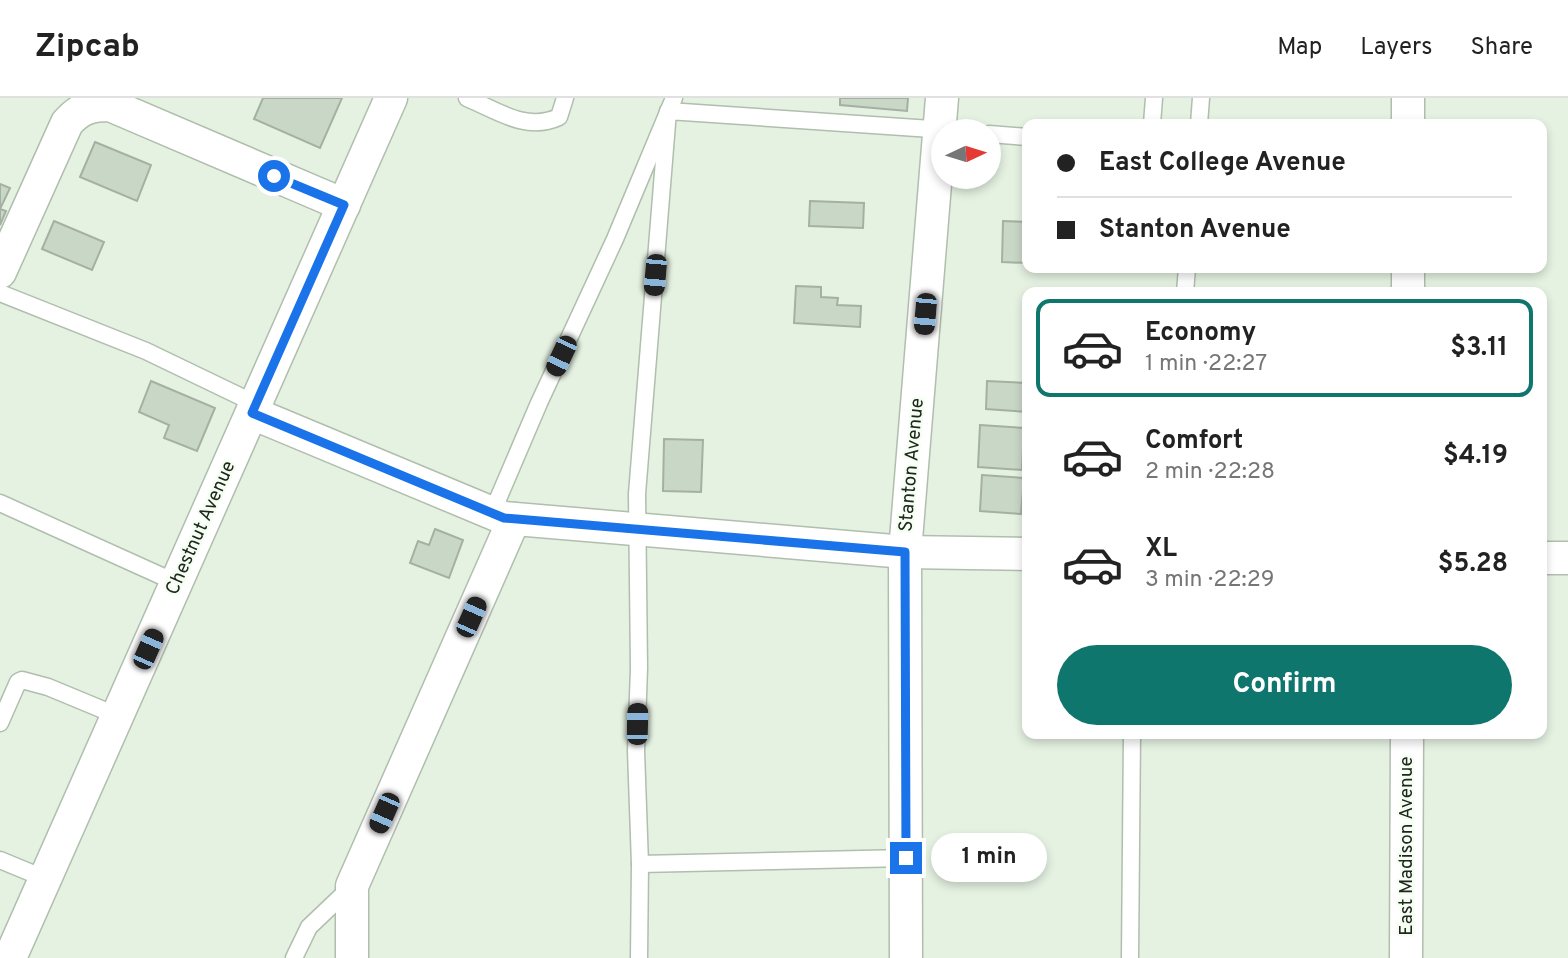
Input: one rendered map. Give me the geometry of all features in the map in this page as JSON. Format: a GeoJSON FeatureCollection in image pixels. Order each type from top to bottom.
{"type":"FeatureCollection","features":[{"type":"Feature","properties":{"kind":"street","name":"Chestnut Avenue"},"geometry":{"type":"LineString","coordinates":[[10,958],[391,98]]}},
{"type":"Feature","properties":{"kind":"street","name":"Stanton Avenue"},"geometry":{"type":"LineString","coordinates":[[942,98],[947,119]]}},
{"type":"Feature","properties":{"kind":"street"},"geometry":{"type":"LineString","coordinates":[[1408,98],[1408,119]]}},
{"type":"Feature","properties":{"kind":"street"},"geometry":{"type":"LineString","coordinates":[[0,272],[67,122],[78,111],[94,105],[110,105],[344,205]]}},
{"type":"Feature","properties":{"kind":"street","name":"Stanton Avenue"},"geometry":{"type":"LineString","coordinates":[[906,958],[905,552],[944,189]]}},
{"type":"Feature","properties":{"kind":"street"},"geometry":{"type":"LineString","coordinates":[[254,408],[503,516],[905,552],[1022,554]]}},
{"type":"Feature","properties":{"kind":"street"},"geometry":{"type":"LineString","coordinates":[[352,958],[352,886],[503,516]]}},
{"type":"Feature","properties":{"kind":"street"},"geometry":{"type":"LineString","coordinates":[[1547,558],[1568,558]]}},
{"type":"Feature","properties":{"kind":"street","name":"East Madison Avenue"},"geometry":{"type":"LineString","coordinates":[[1406,958],[1407,739]]}},
{"type":"Feature","properties":{"kind":"lane"},"geometry":{"type":"LineString","coordinates":[[467,98],[526,123],[547,122],[559,117],[565,98]]}},
{"type":"Feature","properties":{"kind":"lane"},"geometry":{"type":"LineString","coordinates":[[1152,119],[1154,98]]}},
{"type":"Feature","properties":{"kind":"lane"},"geometry":{"type":"LineString","coordinates":[[1199,119],[1201,98]]}},
{"type":"Feature","properties":{"kind":"lane"},"geometry":{"type":"LineString","coordinates":[[671,104],[931,128]]}},
{"type":"Feature","properties":{"kind":"lane"},"geometry":{"type":"LineString","coordinates":[[503,516],[539,403],[615,239],[671,104]]}},
{"type":"Feature","properties":{"kind":"lane"},"geometry":{"type":"LineString","coordinates":[[639,958],[640,864],[636,751],[639,668],[637,494],[671,104]]}},
{"type":"Feature","properties":{"kind":"lane"},"geometry":{"type":"LineString","coordinates":[[1001,135],[1022,137]]}},
{"type":"Feature","properties":{"kind":"lane"},"geometry":{"type":"LineString","coordinates":[[0,293],[146,352],[254,408]]}},
{"type":"Feature","properties":{"kind":"lane"},"geometry":{"type":"LineString","coordinates":[[0,503],[177,583]]}},
{"type":"Feature","properties":{"kind":"lane"},"geometry":{"type":"LineString","coordinates":[[0,723],[18,682],[22,680],[48,687],[118,716]]}},
{"type":"Feature","properties":{"kind":"lane"},"geometry":{"type":"LineString","coordinates":[[1130,958],[1132,739]]}},
{"type":"Feature","properties":{"kind":"lane"},"geometry":{"type":"LineString","coordinates":[[640,864],[906,858]]}},
{"type":"Feature","properties":{"kind":"lane"},"geometry":{"type":"LineString","coordinates":[[0,860],[46,879]]}},
{"type":"Feature","properties":{"kind":"lane"},"geometry":{"type":"LineString","coordinates":[[294,958],[309,927],[352,886]]}},
{"type":"Feature","properties":{"kind":"building"},"geometry":{"type":"Polygon","coordinates":[[[263,98],[342,98],[320,148],[254,119],[263,98]]]}},
{"type":"Feature","properties":{"kind":"building"},"geometry":{"type":"Polygon","coordinates":[[[840,98],[908,98],[907,111],[840,105],[840,98]]]}},
{"type":"Feature","properties":{"kind":"building"},"geometry":{"type":"Polygon","coordinates":[[[95,142],[151,165],[137,201],[80,177],[95,142]]]}},
{"type":"Feature","properties":{"kind":"building"},"geometry":{"type":"Polygon","coordinates":[[[0,184],[10,188],[0,209],[0,184]]]}},
{"type":"Feature","properties":{"kind":"building"},"geometry":{"type":"Polygon","coordinates":[[[810,201],[864,203],[863,228],[809,226],[810,201]]]}},
{"type":"Feature","properties":{"kind":"building"},"geometry":{"type":"Polygon","coordinates":[[[0,209],[6,211],[0,225],[0,209]]]}},
{"type":"Feature","properties":{"kind":"building"},"geometry":{"type":"Polygon","coordinates":[[[54,221],[104,242],[92,270],[42,249],[54,221]]]}},
{"type":"Feature","properties":{"kind":"building"},"geometry":{"type":"Polygon","coordinates":[[[1003,221],[1022,222],[1022,263],[1002,262],[1003,221]]]}},
{"type":"Feature","properties":{"kind":"building"},"geometry":{"type":"Polygon","coordinates":[[[796,286],[821,287],[821,297],[838,298],[837,305],[861,306],[860,327],[794,323],[796,286]]]}},
{"type":"Feature","properties":{"kind":"building"},"geometry":{"type":"Polygon","coordinates":[[[151,381],[215,408],[197,451],[164,438],[169,425],[139,412],[151,381]]]}},
{"type":"Feature","properties":{"kind":"building"},"geometry":{"type":"Polygon","coordinates":[[[987,381],[1022,383],[1022,412],[986,409],[987,381]]]}},
{"type":"Feature","properties":{"kind":"building"},"geometry":{"type":"Polygon","coordinates":[[[980,425],[1022,428],[1022,470],[978,467],[980,425]]]}},
{"type":"Feature","properties":{"kind":"building"},"geometry":{"type":"Polygon","coordinates":[[[664,439],[703,440],[701,492],[663,491],[664,439]]]}},
{"type":"Feature","properties":{"kind":"building"},"geometry":{"type":"Polygon","coordinates":[[[982,475],[1022,478],[1021,514],[980,511],[982,475]]]}},
{"type":"Feature","properties":{"kind":"building"},"geometry":{"type":"Polygon","coordinates":[[[435,529],[463,540],[449,578],[410,563],[418,541],[429,545],[435,529]]]}},
{"type":"Feature","properties":{"kind":"route"},"geometry":{"type":"LineString","coordinates":[[274,176],[344,205],[252,413],[504,518],[905,552],[906,858]]}}]}
